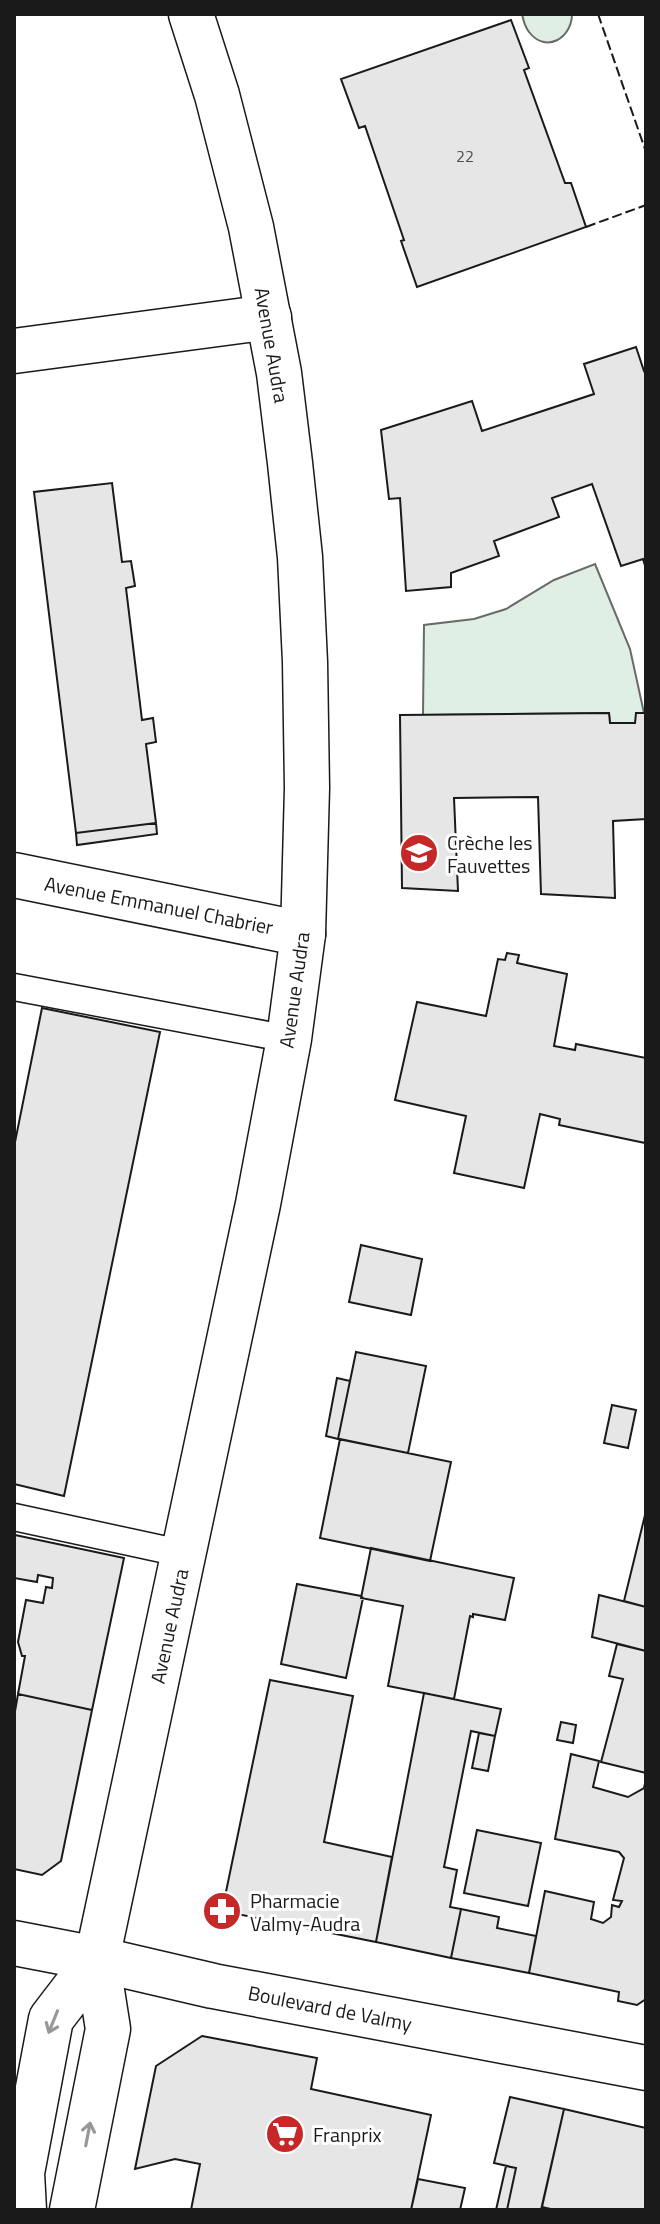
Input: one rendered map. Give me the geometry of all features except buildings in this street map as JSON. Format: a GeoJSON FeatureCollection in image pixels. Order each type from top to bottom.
{"type":"FeatureCollection","features":[{"type":"Feature","properties":{"kind":"street","name":"Avenue Audra"},"geometry":{"type":"LineString","coordinates":[[97,1959],[258,1204],[289,1039],[303,934],[307,788],[305,662],[300,557],[290,463],[269,317],[235,160],[191,14]]}},
{"type":"Feature","properties":{"kind":"street"},"geometry":{"type":"LineString","coordinates":[[14,351],[269,317]]}},
{"type":"Feature","properties":{"kind":"street","name":"Avenue Emmanuel Chabrier"},"geometry":{"type":"LineString","coordinates":[[14,875],[303,934]]}},
{"type":"Feature","properties":{"kind":"street","name":"Boulevard de Valmy"},"geometry":{"type":"LineString","coordinates":[[14,1943],[213,1986],[646,2068]]}},
{"type":"Feature","properties":{"kind":"street"},"geometry":{"type":"LineString","coordinates":[[24,2210],[22,2173],[51,2019],[97,1959]]}},
{"type":"Feature","properties":{"kind":"street"},"geometry":{"type":"LineString","coordinates":[[72,2210],[108,2029],[97,1959]]}},
{"type":"Feature","properties":{"kind":"lane"},"geometry":{"type":"LineString","coordinates":[[14,987],[289,1039]]}},
{"type":"Feature","properties":{"kind":"lane"},"geometry":{"type":"LineString","coordinates":[[14,1517],[185,1554]]}},
{"type":"Feature","properties":{"kind":"green space"},"geometry":{"type":"Polygon","coordinates":[[[522,14],[572,14],[571,23],[563,36],[543,42],[529,32],[522,14]]]}},
{"type":"Feature","properties":{"kind":"green space"},"geometry":{"type":"Polygon","coordinates":[[[595,564],[630,649],[644,713],[635,723],[610,723],[609,713],[423,715],[424,625],[474,619],[506,609],[554,580],[595,564]]]}},
{"type":"Feature","properties":{"kind":"fence"},"geometry":{"type":"LineString","coordinates":[[598,14],[646,152]]}},
{"type":"Feature","properties":{"kind":"fence"},"geometry":{"type":"LineString","coordinates":[[586,227],[646,205]]}},
{"type":"Feature","properties":{"kind":"place","name":"Crèche les Fauvettes"},"geometry":{"type":"Point","coordinates":[419,853]}},
{"type":"Feature","properties":{"kind":"place","name":"Pharmacie Valmy-Audra"},"geometry":{"type":"Point","coordinates":[222,1911]}},
{"type":"Feature","properties":{"kind":"place","name":"Franprix"},"geometry":{"type":"Point","coordinates":[285,2134]}}]}
